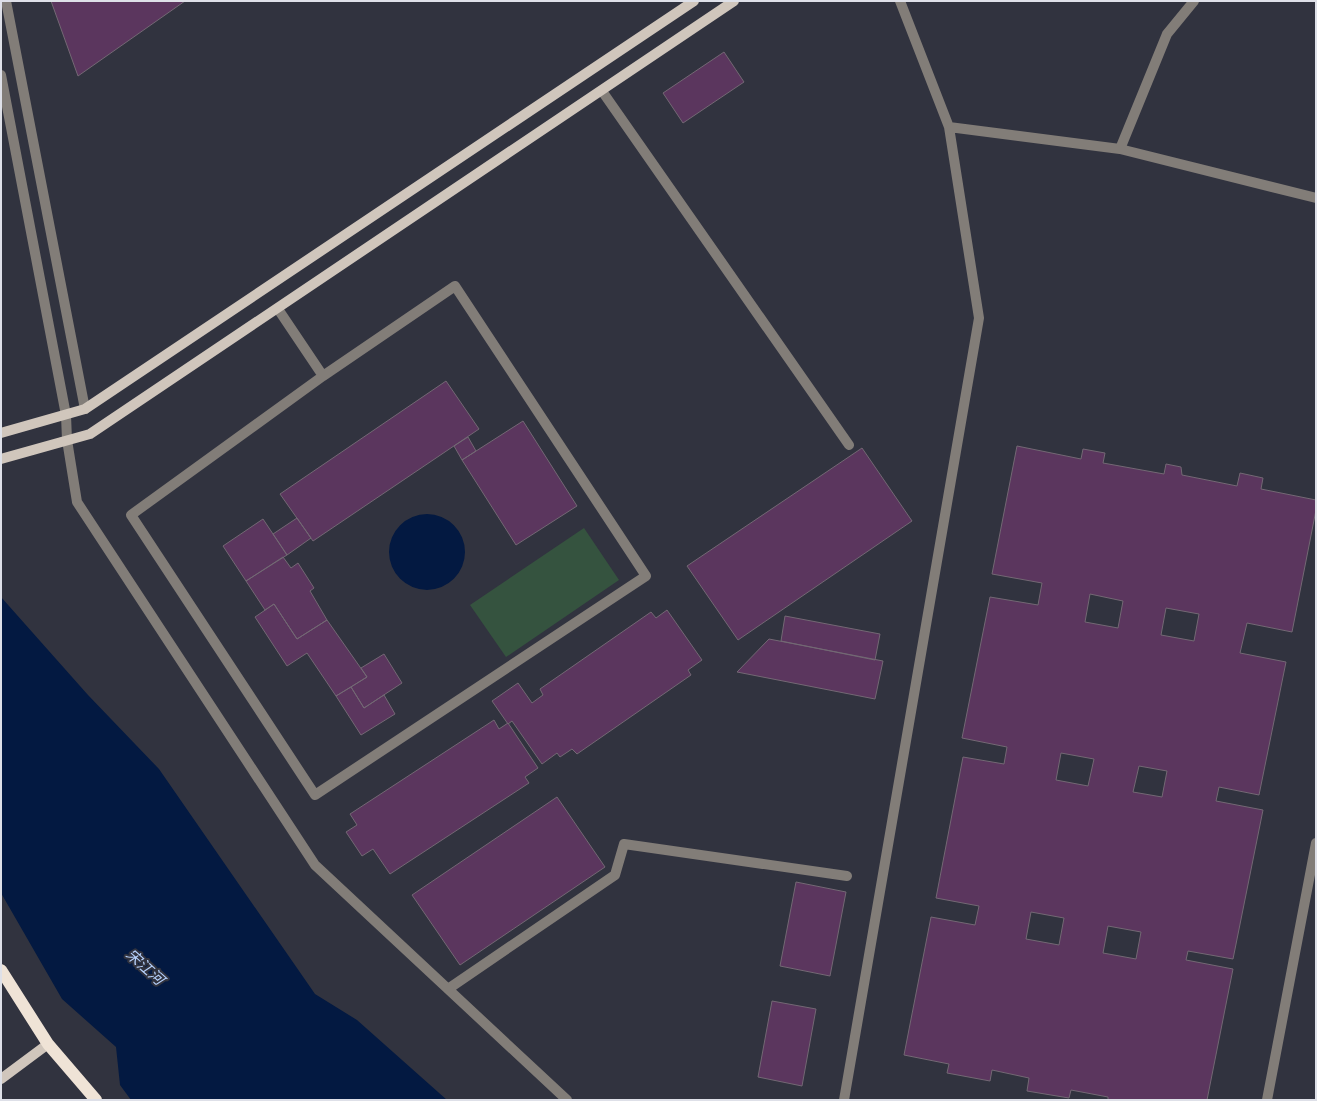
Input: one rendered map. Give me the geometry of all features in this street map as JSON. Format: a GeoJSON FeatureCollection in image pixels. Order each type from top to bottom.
{"type":"FeatureCollection","features":[{"type":"Feature","properties":{"kind":"highway"},"geometry":{"type":"LineString","coordinates":[[1,970],[48,1044],[96,1100]]}},
{"type":"Feature","properties":{"kind":"main road"},"geometry":{"type":"LineString","coordinates":[[1,433],[85,409],[694,1]]}},
{"type":"Feature","properties":{"kind":"main road"},"geometry":{"type":"LineString","coordinates":[[1,459],[32,449],[90,434],[734,1]]}},
{"type":"Feature","properties":{"kind":"main road"},"geometry":{"type":"LineString","coordinates":[[1,1079],[48,1044]]}},
{"type":"Feature","properties":{"kind":"street"},"geometry":{"type":"LineString","coordinates":[[6,1],[85,409]]}},
{"type":"Feature","properties":{"kind":"street"},"geometry":{"type":"LineString","coordinates":[[844,1100],[979,318],[948,127],[900,1]]}},
{"type":"Feature","properties":{"kind":"street"},"geometry":{"type":"LineString","coordinates":[[1120,149],[1167,34],[1194,1]]}},
{"type":"Feature","properties":{"kind":"street"},"geometry":{"type":"LineString","coordinates":[[1,75],[66,415],[67,440],[77,502],[315,865],[567,1100]]}},
{"type":"Feature","properties":{"kind":"street"},"geometry":{"type":"LineString","coordinates":[[602,91],[849,444]]}},
{"type":"Feature","properties":{"kind":"street"},"geometry":{"type":"LineString","coordinates":[[948,127],[1120,149],[1316,198]]}},
{"type":"Feature","properties":{"kind":"street"},"geometry":{"type":"LineString","coordinates":[[455,286],[646,576],[315,795],[131,515],[323,376],[455,286]]}},
{"type":"Feature","properties":{"kind":"street"},"geometry":{"type":"LineString","coordinates":[[278,309],[323,376]]}},
{"type":"Feature","properties":{"kind":"street"},"geometry":{"type":"LineString","coordinates":[[1267,1100],[1316,843]]}},
{"type":"Feature","properties":{"kind":"street"},"geometry":{"type":"LineString","coordinates":[[448,989],[616,875],[624,844],[847,876]]}},
{"type":"Feature","properties":{"kind":"green space"},"geometry":{"type":"Polygon","coordinates":[[[584,528],[619,580],[506,657],[470,605],[584,528]]]}},
{"type":"Feature","properties":{"kind":"water"},"geometry":{"type":"Polygon","coordinates":[[[427,514],[442,517],[454,525],[462,537],[465,552],[462,567],[454,579],[442,587],[427,590],[412,587],[400,579],[392,567],[389,552],[392,537],[400,525],[412,517],[427,514]]]}},
{"type":"Feature","properties":{"kind":"water","name":"宋江河"},"geometry":{"type":"Polygon","coordinates":[[[1,597],[88,695],[159,769],[315,994],[357,1020],[447,1100],[131,1100],[120,1085],[116,1047],[62,999],[1,893],[1,597]]]}},
{"type":"Feature","properties":{"kind":"building"},"geometry":{"type":"Polygon","coordinates":[[[51,1],[185,1],[78,76],[51,1]]]}},
{"type":"Feature","properties":{"kind":"building"},"geometry":{"type":"Polygon","coordinates":[[[724,52],[744,82],[683,123],[663,93],[724,52]]]}},
{"type":"Feature","properties":{"kind":"building"},"geometry":{"type":"Polygon","coordinates":[[[446,381],[479,429],[313,541],[280,494],[446,381]]]}},
{"type":"Feature","properties":{"kind":"building"},"geometry":{"type":"Polygon","coordinates":[[[523,421],[577,506],[516,545],[462,460],[523,421]]]}},
{"type":"Feature","properties":{"kind":"building"},"geometry":{"type":"Polygon","coordinates":[[[468,437],[476,451],[462,460],[454,446],[468,437]]]}},
{"type":"Feature","properties":{"kind":"building"},"geometry":{"type":"Polygon","coordinates":[[[1017,446],[1081,459],[1083,449],[1105,453],[1103,463],[1164,474],[1166,464],[1181,467],[1182,475],[1237,486],[1240,473],[1263,478],[1261,489],[1316,500],[1316,510],[1292,632],[1247,623],[1240,653],[1286,662],[1259,795],[1219,787],[1216,801],[1263,810],[1233,959],[1188,951],[1186,960],[1233,969],[1207,1100],[1108,1100],[1108,1097],[1071,1090],[1069,1098],[1027,1091],[1029,1078],[992,1070],[990,1081],[947,1073],[949,1064],[904,1055],[931,917],[975,925],[979,906],[936,898],[963,757],[1004,764],[1007,747],[962,738],[990,597],[1038,605],[1042,583],[992,574],[1017,446]],[[1090,594],[1085,622],[1118,628],[1123,601],[1090,594]],[[1166,608],[1161,635],[1194,641],[1199,614],[1166,608]],[[1061,753],[1056,780],[1088,786],[1094,759],[1061,753]],[[1139,766],[1133,792],[1162,797],[1167,771],[1139,766]],[[1031,912],[1026,939],[1059,945],[1064,918],[1031,912]],[[1108,926],[1103,953],[1136,959],[1141,932],[1108,926]]]}},
{"type":"Feature","properties":{"kind":"building"},"geometry":{"type":"Polygon","coordinates":[[[862,448],[912,521],[738,640],[687,566],[862,448]]]}},
{"type":"Feature","properties":{"kind":"building"},"geometry":{"type":"Polygon","coordinates":[[[297,518],[311,538],[287,555],[273,534],[297,518]]]}},
{"type":"Feature","properties":{"kind":"building"},"geometry":{"type":"Polygon","coordinates":[[[263,519],[287,555],[246,581],[223,546],[263,519]]]}},
{"type":"Feature","properties":{"kind":"building"},"geometry":{"type":"Polygon","coordinates":[[[283,557],[291,568],[298,563],[314,588],[310,591],[327,620],[297,639],[274,604],[265,610],[246,581],[283,557]]]}},
{"type":"Feature","properties":{"kind":"building"},"geometry":{"type":"Polygon","coordinates":[[[274,604],[297,639],[327,620],[367,677],[336,696],[307,653],[287,666],[255,617],[274,604]]]}},
{"type":"Feature","properties":{"kind":"building"},"geometry":{"type":"Polygon","coordinates":[[[667,610],[702,660],[688,670],[691,675],[577,754],[572,749],[560,757],[557,753],[542,764],[512,721],[508,724],[492,701],[518,683],[532,703],[543,695],[540,689],[651,612],[656,618],[667,610]]]}},
{"type":"Feature","properties":{"kind":"building"},"geometry":{"type":"Polygon","coordinates":[[[785,616],[880,634],[875,660],[781,641],[785,616]]]}},
{"type":"Feature","properties":{"kind":"building"},"geometry":{"type":"Polygon","coordinates":[[[769,639],[883,661],[875,699],[737,672],[769,639]]]}},
{"type":"Feature","properties":{"kind":"building"},"geometry":{"type":"Polygon","coordinates":[[[384,654],[402,683],[364,708],[351,687],[367,677],[361,668],[384,654]]]}},
{"type":"Feature","properties":{"kind":"building"},"geometry":{"type":"Polygon","coordinates":[[[351,687],[364,708],[384,695],[395,714],[361,735],[336,696],[351,687]]]}},
{"type":"Feature","properties":{"kind":"building"},"geometry":{"type":"Polygon","coordinates":[[[494,720],[499,729],[508,723],[538,768],[525,777],[529,783],[390,874],[373,849],[362,856],[346,832],[357,825],[350,814],[494,720]]]}},
{"type":"Feature","properties":{"kind":"building"},"geometry":{"type":"Polygon","coordinates":[[[557,797],[605,867],[460,965],[412,895],[557,797]]]}},
{"type":"Feature","properties":{"kind":"building"},"geometry":{"type":"Polygon","coordinates":[[[796,882],[846,892],[830,976],[780,966],[796,882]]]}},
{"type":"Feature","properties":{"kind":"building"},"geometry":{"type":"Polygon","coordinates":[[[772,1001],[816,1009],[802,1086],[758,1077],[772,1001]]]}}]}
